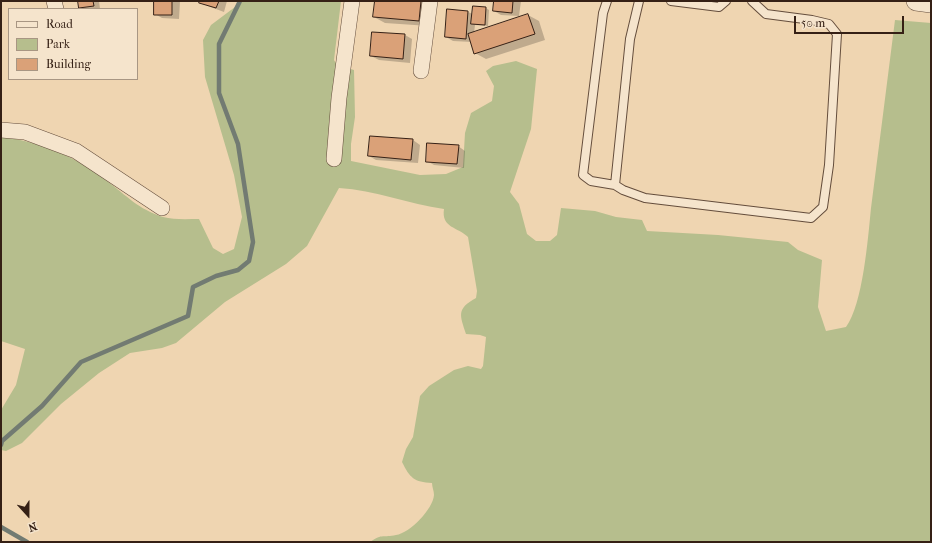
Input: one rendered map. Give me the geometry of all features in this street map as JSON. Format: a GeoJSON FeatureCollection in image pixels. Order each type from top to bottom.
{"type":"FeatureCollection","features":[{"type":"Feature","properties":{"kind":"street"},"geometry":{"type":"LineString","coordinates":[[334,159],[339,98],[352,1]]}},
{"type":"Feature","properties":{"kind":"street"},"geometry":{"type":"LineString","coordinates":[[421,71],[430,1]]}},
{"type":"Feature","properties":{"kind":"street"},"geometry":{"type":"LineString","coordinates":[[916,1],[931,3]]}},
{"type":"Feature","properties":{"kind":"street"},"geometry":{"type":"LineString","coordinates":[[1,130],[25,132],[76,150],[162,208]]}},
{"type":"Feature","properties":{"kind":"lane"},"geometry":{"type":"LineString","coordinates":[[607,1],[603,13],[583,175],[591,181],[615,185],[623,190],[645,198],[811,218],[823,207],[829,165],[837,34],[829,24],[812,20],[766,14],[752,1]]}},
{"type":"Feature","properties":{"kind":"lane"},"geometry":{"type":"LineString","coordinates":[[615,185],[630,38],[639,1]]}},
{"type":"Feature","properties":{"kind":"lane"},"geometry":{"type":"LineString","coordinates":[[671,1],[719,7],[726,1]]}},
{"type":"Feature","properties":{"kind":"green space"},"geometry":{"type":"Polygon","coordinates":[[[243,1],[341,1],[334,60],[337,65],[354,70],[355,117],[351,144],[351,161],[420,175],[446,174],[463,167],[465,133],[471,113],[492,101],[494,86],[486,71],[493,66],[516,61],[537,69],[531,129],[510,192],[519,204],[527,234],[536,241],[550,241],[557,235],[561,208],[595,211],[616,217],[642,220],[647,231],[718,235],[788,242],[798,250],[822,260],[818,307],[826,331],[846,327],[852,317],[861,287],[895,20],[931,23],[931,542],[370,542],[374,539],[396,535],[408,530],[420,520],[430,507],[434,495],[432,483],[421,482],[413,478],[402,462],[406,449],[413,437],[420,396],[429,386],[454,370],[468,366],[481,369],[483,366],[486,337],[466,334],[462,322],[462,309],[476,298],[477,291],[468,237],[448,224],[445,220],[444,209],[352,189],[339,188],[307,246],[286,264],[225,302],[176,343],[162,348],[130,353],[99,373],[61,404],[22,443],[6,451],[1,450],[1,410],[16,385],[25,349],[1,341],[1,137],[43,146],[70,158],[95,172],[133,202],[154,214],[172,219],[199,219],[213,248],[223,254],[234,249],[242,217],[234,175],[205,77],[203,40],[211,25],[243,1]]]}},
{"type":"Feature","properties":{"kind":"building"},"geometry":{"type":"Polygon","coordinates":[[[78,1],[93,1],[94,6],[79,8],[78,1]]]}},
{"type":"Feature","properties":{"kind":"building"},"geometry":{"type":"Polygon","coordinates":[[[154,1],[172,1],[172,15],[154,15],[154,1]]]}},
{"type":"Feature","properties":{"kind":"building"},"geometry":{"type":"Polygon","coordinates":[[[200,1],[219,1],[216,8],[199,3],[200,1]]]}},
{"type":"Feature","properties":{"kind":"building"},"geometry":{"type":"Polygon","coordinates":[[[375,1],[421,1],[419,21],[373,17],[375,1]]]}},
{"type":"Feature","properties":{"kind":"building"},"geometry":{"type":"Polygon","coordinates":[[[494,1],[513,1],[512,13],[493,11],[494,1]]]}},
{"type":"Feature","properties":{"kind":"building"},"geometry":{"type":"Polygon","coordinates":[[[473,6],[486,7],[485,25],[471,24],[473,6]]]}},
{"type":"Feature","properties":{"kind":"building"},"geometry":{"type":"Polygon","coordinates":[[[447,9],[468,11],[466,39],[445,37],[447,9]]]}},
{"type":"Feature","properties":{"kind":"building"},"geometry":{"type":"Polygon","coordinates":[[[528,14],[535,34],[474,54],[468,34],[528,14]]]}},
{"type":"Feature","properties":{"kind":"building"},"geometry":{"type":"Polygon","coordinates":[[[372,32],[405,34],[403,59],[370,56],[372,32]]]}},
{"type":"Feature","properties":{"kind":"building"},"geometry":{"type":"Polygon","coordinates":[[[370,136],[413,139],[411,160],[368,156],[370,136]]]}},
{"type":"Feature","properties":{"kind":"building"},"geometry":{"type":"Polygon","coordinates":[[[427,143],[459,145],[457,164],[426,162],[427,143]]]}},
{"type":"Feature","properties":{"kind":"waterway"},"geometry":{"type":"LineString","coordinates":[[1,445],[2,441],[42,406],[81,362],[188,316],[193,287],[216,276],[238,270],[249,261],[253,242],[238,144],[219,93],[219,44],[240,1]]}},
{"type":"Feature","properties":{"kind":"waterway"},"geometry":{"type":"LineString","coordinates":[[1,527],[27,542]]}}]}
